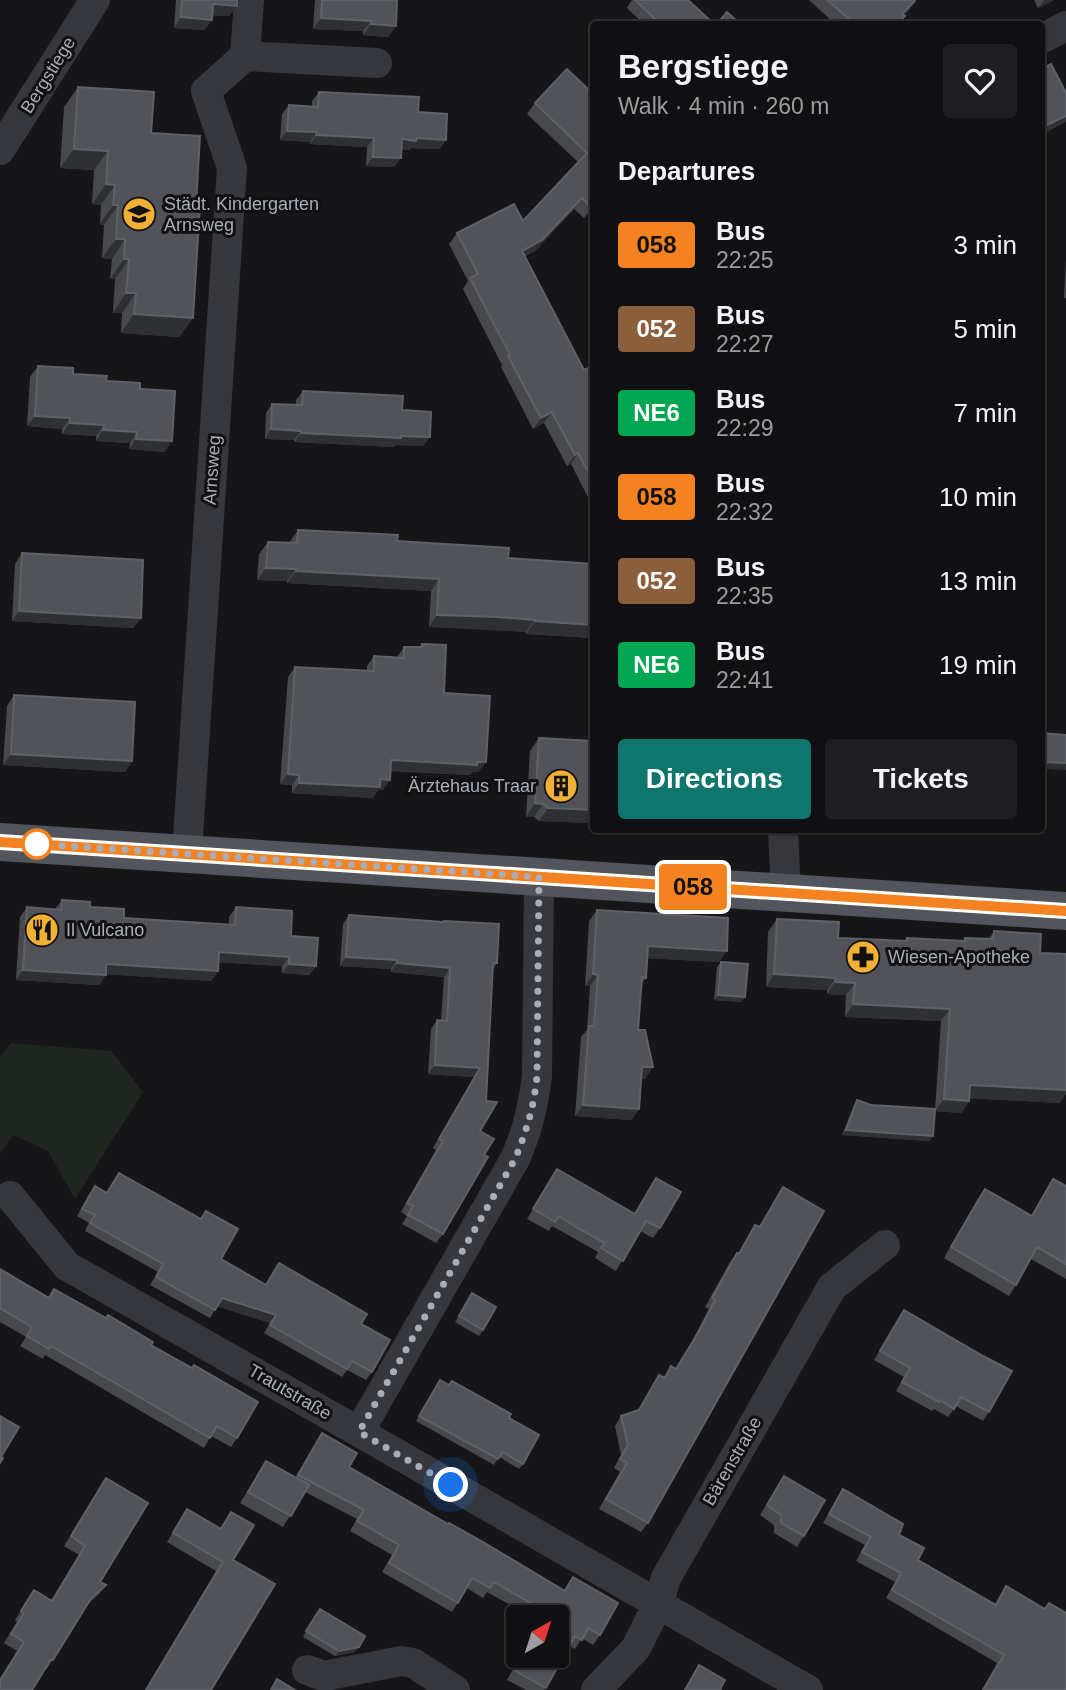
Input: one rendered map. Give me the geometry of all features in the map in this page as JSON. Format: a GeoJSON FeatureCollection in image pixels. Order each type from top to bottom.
{"type":"FeatureCollection","features":[{"type":"Feature","properties":{"kind":"main road"},"geometry":{"type":"LineString","coordinates":[[0,842],[1066,911]]}},
{"type":"Feature","properties":{"kind":"street","name":"Bergstiege"},"geometry":{"type":"LineString","coordinates":[[0,150],[95,0]]}},
{"type":"Feature","properties":{"kind":"street"},"geometry":{"type":"LineString","coordinates":[[248,0],[245,56],[377,62]]}},
{"type":"Feature","properties":{"kind":"street"},"geometry":{"type":"LineString","coordinates":[[1045,37],[1066,26]]}},
{"type":"Feature","properties":{"kind":"street","name":"Arnsweg"},"geometry":{"type":"LineString","coordinates":[[187,853],[232,168],[206,90],[245,56]]}},
{"type":"Feature","properties":{"kind":"street"},"geometry":{"type":"LineString","coordinates":[[783,833],[786,893]]}},
{"type":"Feature","properties":{"kind":"street"},"geometry":{"type":"LineString","coordinates":[[359,1432],[515,1159],[526,1133],[534,1105],[537,1076],[539,877]]}},
{"type":"Feature","properties":{"kind":"street","name":"Trautstraße"},"geometry":{"type":"LineString","coordinates":[[10,1196],[67,1266],[808,1690]]}},
{"type":"Feature","properties":{"kind":"street","name":"Bärenstraße"},"geometry":{"type":"LineString","coordinates":[[596,1690],[636,1648],[658,1604],[666,1577],[832,1287],[885,1245]]}},
{"type":"Feature","properties":{"kind":"street"},"geometry":{"type":"LineString","coordinates":[[307,1670],[324,1676],[401,1661],[413,1662],[455,1690]]}},
{"type":"Feature","properties":{"kind":"shaded area"},"geometry":{"type":"Polygon","coordinates":[[[11,1043],[111,1051],[143,1092],[75,1199],[48,1151],[13,1135],[0,1153],[0,1057],[11,1043]]]}},
{"type":"Feature","properties":{"kind":"building"},"geometry":{"type":"Polygon","coordinates":[[[182,0],[237,0],[237,6],[213,4],[212,20],[181,17],[182,0]]]}},
{"type":"Feature","properties":{"kind":"building"},"geometry":{"type":"Polygon","coordinates":[[[322,0],[397,0],[396,26],[371,24],[371,21],[321,18],[322,0]]]}},
{"type":"Feature","properties":{"kind":"building"},"geometry":{"type":"Polygon","coordinates":[[[635,0],[688,0],[711,21],[653,21],[655,19],[635,0]]]}},
{"type":"Feature","properties":{"kind":"building"},"geometry":{"type":"Polygon","coordinates":[[[827,0],[915,1],[902,14],[905,16],[900,21],[852,21],[827,0]]]}},
{"type":"Feature","properties":{"kind":"building"},"geometry":{"type":"Polygon","coordinates":[[[727,12],[737,21],[720,21],[727,12]]]}},
{"type":"Feature","properties":{"kind":"building"},"geometry":{"type":"Polygon","coordinates":[[[1051,64],[1066,93],[1066,116],[1045,126],[1045,67],[1051,64]]]}},
{"type":"Feature","properties":{"kind":"building"},"geometry":{"type":"Polygon","coordinates":[[[567,69],[590,91],[590,206],[582,198],[542,240],[522,251],[584,370],[590,367],[590,475],[578,453],[575,455],[552,412],[541,418],[470,278],[478,274],[457,233],[514,204],[523,221],[587,153],[535,103],[567,69]]]}},
{"type":"Feature","properties":{"kind":"building","name":"Städt. Kindergarten Arnsweg"},"geometry":{"type":"Polygon","coordinates":[[[78,87],[154,92],[151,133],[200,136],[196,204],[200,205],[193,318],[134,314],[136,293],[126,293],[129,259],[124,259],[125,239],[116,239],[118,205],[113,205],[115,185],[106,184],[108,151],[74,149],[78,87]]]}},
{"type":"Feature","properties":{"kind":"building"},"geometry":{"type":"Polygon","coordinates":[[[319,92],[419,97],[418,112],[447,114],[446,140],[402,139],[401,158],[373,157],[374,138],[287,131],[289,105],[318,107],[319,92]]]}},
{"type":"Feature","properties":{"kind":"building"},"geometry":{"type":"Polygon","coordinates":[[[38,366],[73,368],[73,374],[107,376],[106,381],[140,383],[140,389],[175,391],[172,441],[136,439],[137,432],[103,430],[104,425],[70,423],[70,418],[35,416],[38,366]]]}},
{"type":"Feature","properties":{"kind":"building"},"geometry":{"type":"Polygon","coordinates":[[[303,391],[403,396],[402,410],[431,412],[430,437],[301,433],[271,429],[272,404],[302,405],[303,391]]]}},
{"type":"Feature","properties":{"kind":"building"},"geometry":{"type":"Polygon","coordinates":[[[298,530],[398,535],[397,541],[509,548],[508,558],[590,564],[590,625],[437,615],[439,579],[266,568],[268,542],[297,543],[298,530]]]}},
{"type":"Feature","properties":{"kind":"building"},"geometry":{"type":"Polygon","coordinates":[[[22,553],[143,560],[141,618],[19,611],[22,553]]]}},
{"type":"Feature","properties":{"kind":"building"},"geometry":{"type":"Polygon","coordinates":[[[422,644],[446,645],[444,693],[490,696],[486,762],[477,762],[477,765],[391,760],[390,780],[380,779],[380,787],[299,783],[299,775],[288,774],[295,667],[374,671],[374,656],[404,658],[404,647],[422,647],[422,644]]]}},
{"type":"Feature","properties":{"kind":"building"},"geometry":{"type":"Polygon","coordinates":[[[14,695],[135,702],[132,761],[11,754],[14,695]]]}},
{"type":"Feature","properties":{"kind":"building"},"geometry":{"type":"Polygon","coordinates":[[[1045,733],[1066,735],[1066,763],[1045,762],[1045,733]]]}},
{"type":"Feature","properties":{"kind":"building","name":"Ärztehaus Traar"},"geometry":{"type":"Polygon","coordinates":[[[539,738],[590,741],[590,810],[548,808],[535,803],[539,738]]]}},
{"type":"Feature","properties":{"kind":"building"},"geometry":{"type":"Polygon","coordinates":[[[62,900],[90,902],[90,907],[124,909],[124,918],[235,925],[236,907],[292,911],[291,936],[318,938],[316,966],[289,964],[289,957],[219,952],[218,971],[106,964],[106,975],[23,970],[27,907],[61,910],[62,900]]]}},
{"type":"Feature","properties":{"kind":"building"},"geometry":{"type":"Polygon","coordinates":[[[597,910],[728,918],[727,951],[648,946],[646,978],[642,977],[638,1030],[645,1030],[653,1067],[642,1067],[639,1109],[583,1105],[589,1026],[594,1026],[598,975],[593,974],[597,910]]]}},
{"type":"Feature","properties":{"kind":"building"},"geometry":{"type":"Polygon","coordinates":[[[349,915],[499,924],[497,963],[493,963],[486,1101],[497,1102],[480,1131],[494,1139],[484,1155],[488,1157],[443,1234],[408,1215],[413,1206],[407,1203],[443,1141],[439,1139],[480,1068],[435,1065],[437,1020],[447,1021],[450,968],[397,963],[397,960],[346,957],[349,915]]]}},
{"type":"Feature","properties":{"kind":"building"},"geometry":{"type":"Polygon","coordinates":[[[777,919],[839,922],[838,938],[965,941],[965,938],[993,939],[994,931],[1041,934],[1040,953],[1066,954],[1066,1090],[970,1085],[969,1101],[944,1099],[950,1009],[853,1004],[855,983],[835,982],[836,978],[774,974],[777,919]]]}},
{"type":"Feature","properties":{"kind":"building"},"geometry":{"type":"Polygon","coordinates":[[[721,962],[748,964],[745,997],[718,995],[721,962]]]}},
{"type":"Feature","properties":{"kind":"building"},"geometry":{"type":"Polygon","coordinates":[[[857,1100],[871,1105],[935,1109],[933,1136],[846,1130],[857,1100]]]}},
{"type":"Feature","properties":{"kind":"building"},"geometry":{"type":"Polygon","coordinates":[[[557,1169],[635,1214],[656,1178],[681,1192],[660,1228],[646,1221],[623,1261],[601,1248],[605,1243],[559,1216],[555,1222],[533,1209],[557,1169]]]}},
{"type":"Feature","properties":{"kind":"building"},"geometry":{"type":"Polygon","coordinates":[[[119,1173],[201,1219],[206,1211],[238,1229],[221,1259],[266,1285],[279,1263],[367,1314],[361,1324],[390,1340],[372,1372],[352,1361],[347,1369],[270,1325],[276,1315],[222,1298],[215,1310],[156,1277],[163,1264],[90,1223],[95,1215],[82,1209],[95,1186],[107,1193],[119,1173]]]}},
{"type":"Feature","properties":{"kind":"building"},"geometry":{"type":"Polygon","coordinates":[[[1053,1179],[1066,1186],[1066,1264],[1037,1247],[1016,1285],[951,1247],[985,1189],[1032,1216],[1053,1179]]]}},
{"type":"Feature","properties":{"kind":"building"},"geometry":{"type":"Polygon","coordinates":[[[783,1187],[824,1211],[648,1523],[606,1499],[627,1463],[620,1459],[628,1445],[621,1416],[639,1410],[659,1375],[665,1378],[671,1366],[676,1369],[698,1333],[715,1300],[712,1298],[737,1253],[739,1254],[755,1225],[760,1227],[783,1187]]]}},
{"type":"Feature","properties":{"kind":"building"},"geometry":{"type":"Polygon","coordinates":[[[0,1269],[49,1298],[54,1289],[106,1318],[108,1315],[153,1342],[151,1345],[192,1368],[194,1365],[258,1402],[237,1438],[217,1426],[210,1438],[51,1346],[49,1349],[27,1336],[32,1327],[0,1308],[0,1269]]]}},
{"type":"Feature","properties":{"kind":"building"},"geometry":{"type":"Polygon","coordinates":[[[472,1293],[496,1307],[483,1330],[459,1316],[472,1293]]]}},
{"type":"Feature","properties":{"kind":"building"},"geometry":{"type":"Polygon","coordinates":[[[904,1310],[1012,1371],[989,1412],[961,1397],[954,1409],[902,1382],[910,1368],[880,1351],[904,1310]]]}},
{"type":"Feature","properties":{"kind":"building"},"geometry":{"type":"Polygon","coordinates":[[[440,1380],[449,1385],[452,1381],[511,1414],[509,1418],[539,1435],[523,1464],[503,1452],[498,1459],[419,1416],[440,1380]]]}},
{"type":"Feature","properties":{"kind":"building"},"geometry":{"type":"Polygon","coordinates":[[[0,1416],[19,1427],[0,1463],[0,1416]]]}},
{"type":"Feature","properties":{"kind":"building"},"geometry":{"type":"Polygon","coordinates":[[[322,1433],[357,1453],[349,1467],[448,1524],[565,1591],[573,1577],[618,1603],[600,1635],[588,1628],[582,1640],[575,1636],[569,1647],[569,1605],[534,1605],[494,1582],[490,1588],[472,1578],[458,1603],[389,1563],[399,1545],[357,1521],[364,1510],[298,1475],[322,1433]]]}},
{"type":"Feature","properties":{"kind":"building"},"geometry":{"type":"Polygon","coordinates":[[[266,1461],[309,1485],[291,1516],[248,1492],[266,1461]]]}},
{"type":"Feature","properties":{"kind":"building"},"geometry":{"type":"Polygon","coordinates":[[[784,1476],[825,1500],[804,1536],[781,1523],[781,1515],[767,1505],[784,1476]]]}},
{"type":"Feature","properties":{"kind":"building"},"geometry":{"type":"Polygon","coordinates":[[[106,1478],[148,1503],[100,1582],[106,1585],[90,1600],[32,1690],[0,1690],[0,1680],[24,1642],[11,1634],[24,1613],[21,1611],[34,1590],[52,1601],[85,1546],[71,1536],[106,1478]]]}},
{"type":"Feature","properties":{"kind":"building"},"geometry":{"type":"Polygon","coordinates":[[[843,1489],[903,1524],[899,1535],[924,1548],[918,1560],[996,1605],[1006,1586],[1045,1609],[1049,1603],[1066,1613],[1066,1690],[983,1690],[1004,1655],[892,1590],[901,1573],[862,1552],[871,1537],[829,1514],[843,1489]]]}},
{"type":"Feature","properties":{"kind":"building"},"geometry":{"type":"Polygon","coordinates":[[[187,1509],[221,1529],[231,1512],[254,1525],[233,1560],[275,1584],[211,1690],[146,1690],[223,1562],[173,1533],[187,1509]]]}},
{"type":"Feature","properties":{"kind":"building"},"geometry":{"type":"Polygon","coordinates":[[[320,1609],[365,1636],[359,1647],[339,1651],[306,1631],[320,1609]]]}},
{"type":"Feature","properties":{"kind":"building"},"geometry":{"type":"Polygon","coordinates":[[[699,1665],[725,1680],[721,1690],[685,1690],[699,1665]]]}},
{"type":"Feature","properties":{"kind":"building"},"geometry":{"type":"Polygon","coordinates":[[[515,1668],[557,1668],[546,1688],[514,1670],[515,1668]]]}},
{"type":"Feature","properties":{"kind":"building"},"geometry":{"type":"Polygon","coordinates":[[[277,1679],[295,1690],[271,1690],[277,1679]]]}},
{"type":"Feature","properties":{"kind":"bus line","name":"058"},"geometry":{"type":"LineString","coordinates":[[0,842],[1066,911]]}},
{"type":"Feature","properties":{"kind":"place","name":"Städt. Kindergarten Arnsweg"},"geometry":{"type":"Point","coordinates":[139,214]}},
{"type":"Feature","properties":{"kind":"place","name":"Ärztehaus Traar"},"geometry":{"type":"Point","coordinates":[561,786]}},
{"type":"Feature","properties":{"kind":"place","name":"Il Vulcano"},"geometry":{"type":"Point","coordinates":[42,930]}},
{"type":"Feature","properties":{"kind":"place","name":"Wiesen-Apotheke"},"geometry":{"type":"Point","coordinates":[863,957]}},
{"type":"Feature","properties":{"kind":"route"},"geometry":{"type":"LineString","coordinates":[[37,844],[539,877],[537,1076],[534,1105],[526,1133],[515,1159],[359,1432],[451,1485]]}}]}
